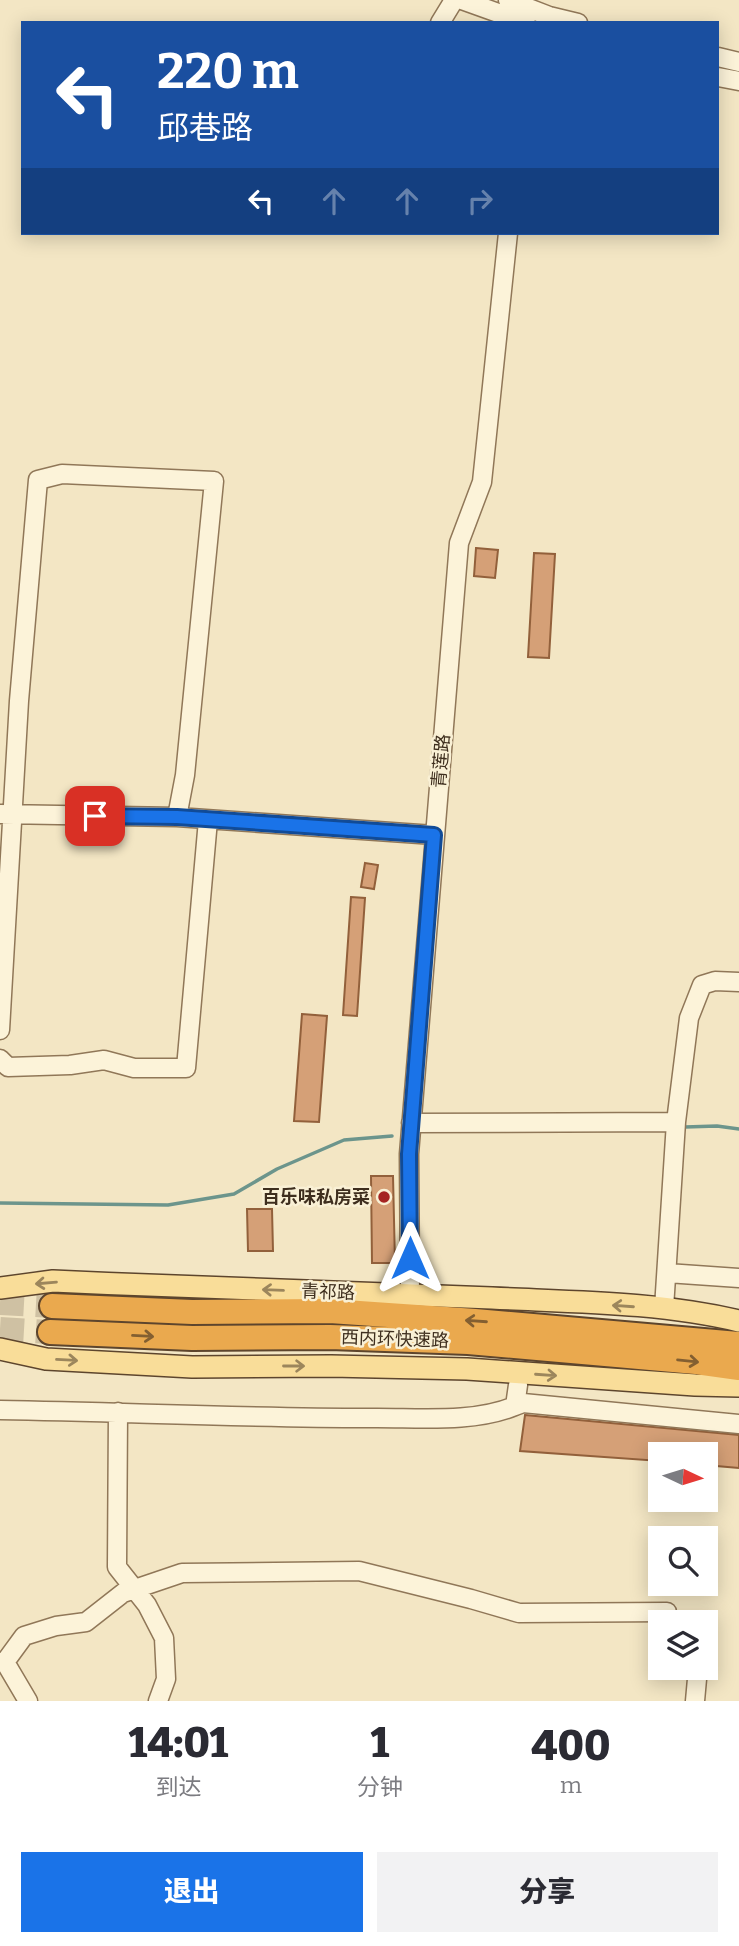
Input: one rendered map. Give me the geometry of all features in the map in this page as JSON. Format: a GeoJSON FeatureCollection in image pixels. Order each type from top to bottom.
{"type":"FeatureCollection","features":[{"type":"Feature","properties":{"kind":"highway","name":"西内环快速路"},"geometry":{"type":"LineString","coordinates":[[52,1306],[192,1312],[330,1311],[739,1344]]}},
{"type":"Feature","properties":{"kind":"highway","name":"西内环快速路"},"geometry":{"type":"LineString","coordinates":[[50,1332],[192,1338],[330,1337],[468,1342],[739,1368]]}},
{"type":"Feature","properties":{"kind":"main road","name":"青祁路"},"geometry":{"type":"LineString","coordinates":[[0,1288],[53,1282],[410,1294],[664,1308],[708,1313],[739,1321]]}},
{"type":"Feature","properties":{"kind":"main road"},"geometry":{"type":"LineString","coordinates":[[0,1349],[46,1359],[178,1366],[453,1369],[739,1386]]}},
{"type":"Feature","properties":{"kind":"street"},"geometry":{"type":"LineString","coordinates":[[441,21],[454,0]]}},
{"type":"Feature","properties":{"kind":"street"},"geometry":{"type":"LineString","coordinates":[[462,0],[520,21]]}},
{"type":"Feature","properties":{"kind":"street"},"geometry":{"type":"LineString","coordinates":[[508,0],[572,21]]}},
{"type":"Feature","properties":{"kind":"street"},"geometry":{"type":"LineString","coordinates":[[719,57],[739,62]]}},
{"type":"Feature","properties":{"kind":"street"},"geometry":{"type":"LineString","coordinates":[[719,77],[739,81]]}},
{"type":"Feature","properties":{"kind":"street","name":"青莲路"},"geometry":{"type":"LineString","coordinates":[[410,1294],[409,1154],[458,543],[482,482],[508,235]]}},
{"type":"Feature","properties":{"kind":"street"},"geometry":{"type":"LineString","coordinates":[[0,1030],[6,815],[38,481],[62,474],[214,481],[185,775],[177,817]]}},
{"type":"Feature","properties":{"kind":"street"},"geometry":{"type":"LineString","coordinates":[[6,815],[177,817],[434,835]]}},
{"type":"Feature","properties":{"kind":"street"},"geometry":{"type":"LineString","coordinates":[[0,1059],[8,1067],[70,1065],[104,1060],[134,1068],[186,1068],[208,820]]}},
{"type":"Feature","properties":{"kind":"street"},"geometry":{"type":"LineString","coordinates":[[664,1308],[676,1122],[689,1018],[702,985],[715,981],[739,982]]}},
{"type":"Feature","properties":{"kind":"street"},"geometry":{"type":"LineString","coordinates":[[411,1123],[676,1122]]}},
{"type":"Feature","properties":{"kind":"street"},"geometry":{"type":"LineString","coordinates":[[667,1273],[739,1278]]}},
{"type":"Feature","properties":{"kind":"street"},"geometry":{"type":"LineString","coordinates":[[515,1406],[518,1385]]}},
{"type":"Feature","properties":{"kind":"street"},"geometry":{"type":"LineString","coordinates":[[0,1410],[283,1418],[463,1417],[500,1413],[523,1403],[739,1424]]}},
{"type":"Feature","properties":{"kind":"street"},"geometry":{"type":"LineString","coordinates":[[118,1412],[117,1567],[147,1605],[164,1638],[166,1679],[158,1701]]}},
{"type":"Feature","properties":{"kind":"street"},"geometry":{"type":"LineString","coordinates":[[28,1701],[3,1662],[24,1636],[56,1626],[86,1622],[123,1593],[182,1573],[359,1571],[519,1613],[648,1612]]}},
{"type":"Feature","properties":{"kind":"street"},"geometry":{"type":"LineString","coordinates":[[695,1701],[697,1680]]}},
{"type":"Feature","properties":{"kind":"building"},"geometry":{"type":"Polygon","coordinates":[[[476,548],[498,550],[495,578],[474,576],[476,548]]]}},
{"type":"Feature","properties":{"kind":"building"},"geometry":{"type":"Polygon","coordinates":[[[534,553],[555,554],[549,658],[528,657],[534,553]]]}},
{"type":"Feature","properties":{"kind":"building"},"geometry":{"type":"Polygon","coordinates":[[[365,863],[378,865],[374,889],[361,887],[365,863]]]}},
{"type":"Feature","properties":{"kind":"building"},"geometry":{"type":"Polygon","coordinates":[[[351,897],[365,898],[357,1016],[343,1015],[351,897]]]}},
{"type":"Feature","properties":{"kind":"building"},"geometry":{"type":"Polygon","coordinates":[[[302,1014],[327,1016],[319,1122],[294,1121],[302,1014]]]}},
{"type":"Feature","properties":{"kind":"building"},"geometry":{"type":"Polygon","coordinates":[[[371,1176],[393,1176],[395,1263],[372,1263],[371,1176]]]}},
{"type":"Feature","properties":{"kind":"building"},"geometry":{"type":"Polygon","coordinates":[[[247,1209],[272,1209],[273,1251],[248,1251],[247,1209]]]}},
{"type":"Feature","properties":{"kind":"building"},"geometry":{"type":"Polygon","coordinates":[[[525,1415],[739,1435],[739,1468],[718,1466],[718,1442],[648,1442],[648,1460],[520,1451],[525,1415]]]}},
{"type":"Feature","properties":{"kind":"waterway"},"geometry":{"type":"LineString","coordinates":[[685,1127],[717,1126],[739,1129]]}},
{"type":"Feature","properties":{"kind":"waterway"},"geometry":{"type":"LineString","coordinates":[[0,1203],[168,1205],[234,1194],[277,1169],[344,1140],[392,1136]]}},
{"type":"Feature","properties":{"kind":"tunnel"},"geometry":{"type":"LineString","coordinates":[[0,1303],[52,1306]]}},
{"type":"Feature","properties":{"kind":"tunnel"},"geometry":{"type":"LineString","coordinates":[[0,1329],[50,1332]]}},
{"type":"Feature","properties":{"kind":"place","name":"百乐味私房菜"},"geometry":{"type":"Point","coordinates":[384,1197]}},
{"type":"Feature","properties":{"kind":"route"},"geometry":{"type":"LineString","coordinates":[[95,816],[177,817],[434,835],[409,1154],[410,1258]]}}]}
